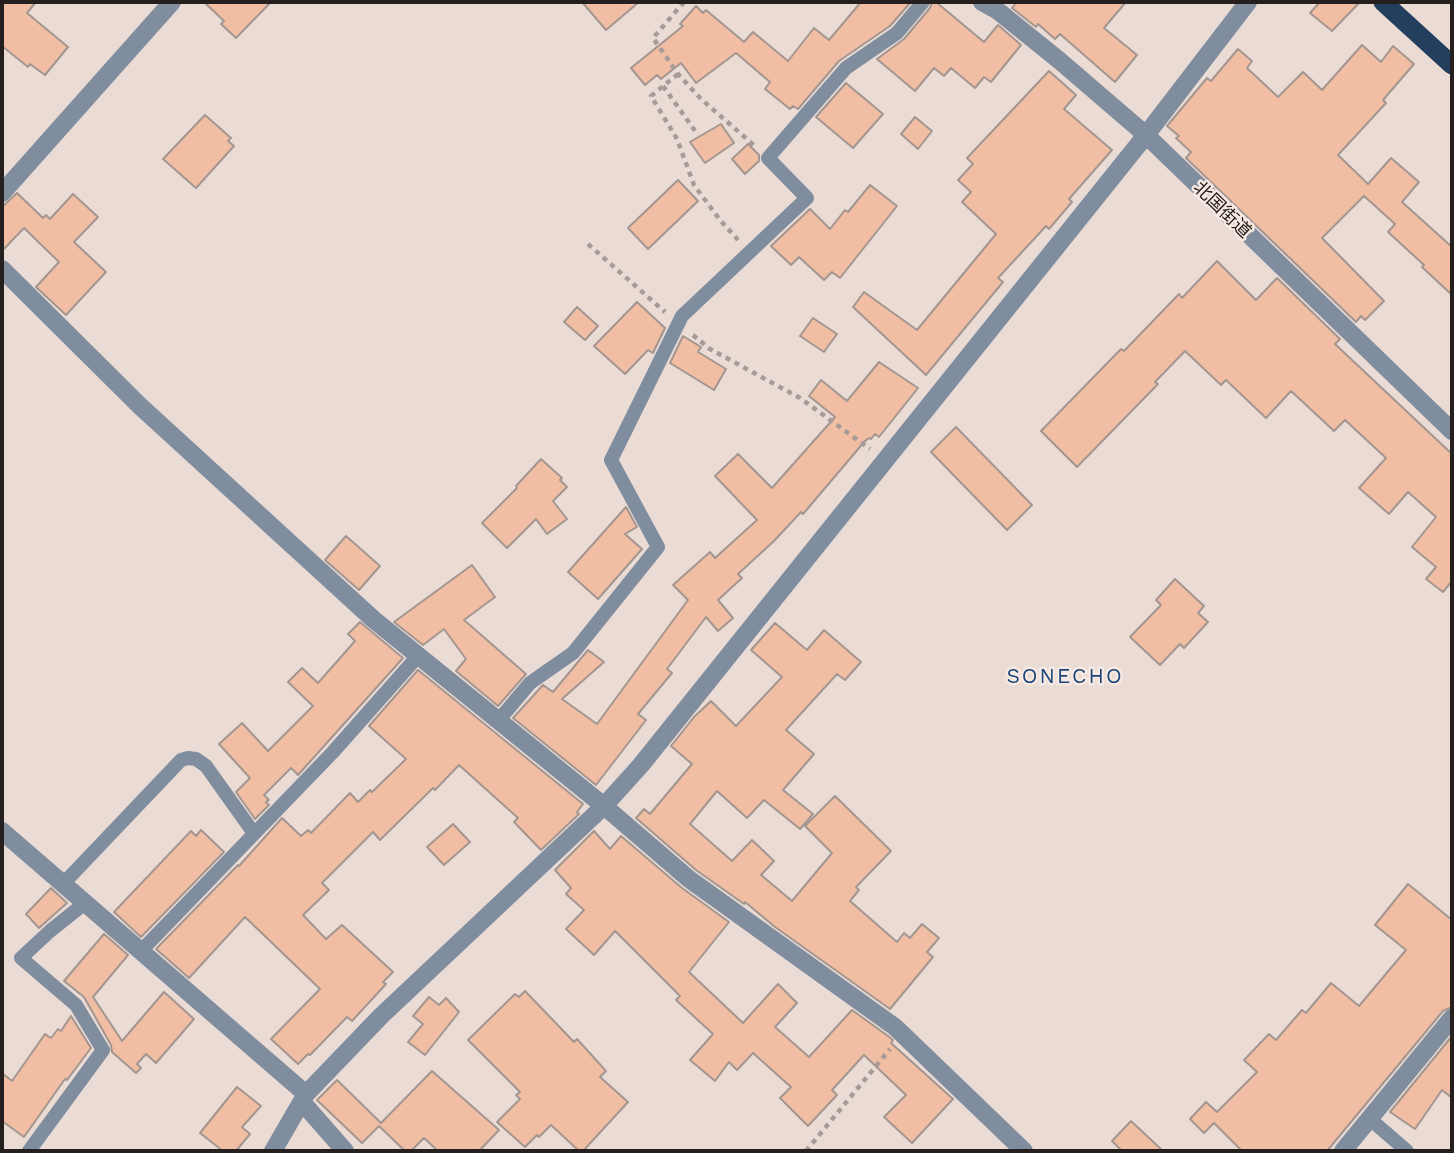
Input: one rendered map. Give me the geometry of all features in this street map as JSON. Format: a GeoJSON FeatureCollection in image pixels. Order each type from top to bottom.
{"type":"FeatureCollection","features":[{"type":"Feature","properties":{"kind":"highway"},"geometry":{"type":"LineString","coordinates":[[1383,2],[1452,65]]}},
{"type":"Feature","properties":{"kind":"street"},"geometry":{"type":"LineString","coordinates":[[2,193],[172,2]]}},
{"type":"Feature","properties":{"kind":"street","name":"北国街道"},"geometry":{"type":"LineString","coordinates":[[982,2],[998,11],[1050,53],[1146,135],[1452,432]]}},
{"type":"Feature","properties":{"kind":"street"},"geometry":{"type":"LineString","coordinates":[[273,1151],[304,1098],[381,1016],[604,806],[640,765],[1146,135],[1248,2]]}},
{"type":"Feature","properties":{"kind":"street"},"geometry":{"type":"LineString","coordinates":[[2,269],[140,406],[418,656],[689,878],[902,1035],[1024,1151]]}},
{"type":"Feature","properties":{"kind":"street"},"geometry":{"type":"LineString","coordinates":[[2,831],[141,951],[304,1098],[345,1151]]}},
{"type":"Feature","properties":{"kind":"street"},"geometry":{"type":"LineString","coordinates":[[1343,1151],[1452,1018]]}},
{"type":"Feature","properties":{"kind":"lane"},"geometry":{"type":"LineString","coordinates":[[498,721],[530,683],[573,653],[657,547],[611,460],[682,316],[807,198],[768,158],[846,68],[897,33],[923,2]]}},
{"type":"Feature","properties":{"kind":"lane"},"geometry":{"type":"LineString","coordinates":[[141,951],[333,752],[418,656]]}},
{"type":"Feature","properties":{"kind":"lane"},"geometry":{"type":"LineString","coordinates":[[63,884],[181,760],[188,758],[196,759],[206,766],[253,832]]}},
{"type":"Feature","properties":{"kind":"lane"},"geometry":{"type":"LineString","coordinates":[[29,1151],[103,1050],[76,1005],[21,958],[85,903]]}},
{"type":"Feature","properties":{"kind":"lane"},"geometry":{"type":"LineString","coordinates":[[1370,1119],[1407,1151]]}},
{"type":"Feature","properties":{"kind":"path"},"geometry":{"type":"LineString","coordinates":[[684,2],[653,38],[678,74],[701,99],[768,158]]}},
{"type":"Feature","properties":{"kind":"path"},"geometry":{"type":"LineString","coordinates":[[678,74],[650,96],[677,139],[694,185],[720,220],[751,253]]}},
{"type":"Feature","properties":{"kind":"path"},"geometry":{"type":"LineString","coordinates":[[663,86],[698,135]]}},
{"type":"Feature","properties":{"kind":"path"},"geometry":{"type":"LineString","coordinates":[[588,244],[710,349],[800,398],[884,462]]}},
{"type":"Feature","properties":{"kind":"path"},"geometry":{"type":"LineString","coordinates":[[806,1151],[902,1035]]}},
{"type":"Feature","properties":{"kind":"building"},"geometry":{"type":"Polygon","coordinates":[[[2,2],[36,2],[27,13],[68,47],[45,75],[30,64],[28,67],[2,46],[2,2]]]}},
{"type":"Feature","properties":{"kind":"building"},"geometry":{"type":"Polygon","coordinates":[[[204,2],[271,2],[236,38],[221,24],[224,21],[204,2]]]}},
{"type":"Feature","properties":{"kind":"building"},"geometry":{"type":"Polygon","coordinates":[[[582,2],[639,2],[606,30],[582,2]]]}},
{"type":"Feature","properties":{"kind":"building"},"geometry":{"type":"Polygon","coordinates":[[[861,2],[911,2],[890,26],[839,61],[798,109],[793,106],[790,109],[765,89],[770,82],[736,53],[696,83],[681,63],[661,79],[657,75],[645,85],[631,68],[683,26],[680,24],[696,6],[703,13],[706,10],[744,42],[753,32],[788,61],[814,28],[829,40],[861,2]]]}},
{"type":"Feature","properties":{"kind":"building"},"geometry":{"type":"Polygon","coordinates":[[[932,2],[936,2],[984,42],[998,25],[1021,45],[991,82],[984,77],[975,88],[951,68],[944,76],[934,68],[915,91],[877,59],[904,39],[932,2]]]}},
{"type":"Feature","properties":{"kind":"building"},"geometry":{"type":"Polygon","coordinates":[[[1012,2],[1126,2],[1104,28],[1137,55],[1115,82],[1060,34],[1055,39],[1038,24],[1036,27],[1012,8],[1015,4],[1012,2]]]}},
{"type":"Feature","properties":{"kind":"building"},"geometry":{"type":"Polygon","coordinates":[[[1320,2],[1360,2],[1332,31],[1310,13],[1320,2]]]}},
{"type":"Feature","properties":{"kind":"building"},"geometry":{"type":"Polygon","coordinates":[[[1362,45],[1381,62],[1393,46],[1414,64],[1383,100],[1386,103],[1338,155],[1368,184],[1391,158],[1419,182],[1402,202],[1452,247],[1452,295],[1388,232],[1395,224],[1364,196],[1322,238],[1384,301],[1365,320],[1361,316],[1356,322],[1186,158],[1191,152],[1167,126],[1207,78],[1211,81],[1238,49],[1252,61],[1247,68],[1278,97],[1303,72],[1322,90],[1362,45]]]}},
{"type":"Feature","properties":{"kind":"building"},"geometry":{"type":"Polygon","coordinates":[[[1049,71],[1076,95],[1064,109],[1112,150],[1069,199],[1072,202],[1049,229],[1046,226],[998,278],[1003,282],[926,375],[853,307],[864,292],[917,330],[996,234],[962,202],[971,192],[958,180],[973,164],[967,158],[1049,71]]]}},
{"type":"Feature","properties":{"kind":"building"},"geometry":{"type":"Polygon","coordinates":[[[846,83],[883,114],[853,148],[816,117],[846,83]]]}},
{"type":"Feature","properties":{"kind":"building"},"geometry":{"type":"Polygon","coordinates":[[[205,115],[231,138],[228,141],[234,146],[196,188],[163,159],[205,115]]]}},
{"type":"Feature","properties":{"kind":"building"},"geometry":{"type":"Polygon","coordinates":[[[915,117],[932,131],[918,149],[901,134],[915,117]]]}},
{"type":"Feature","properties":{"kind":"building"},"geometry":{"type":"Polygon","coordinates":[[[721,124],[734,143],[705,163],[690,142],[721,124]]]}},
{"type":"Feature","properties":{"kind":"building"},"geometry":{"type":"Polygon","coordinates":[[[748,144],[759,155],[759,161],[745,174],[732,159],[748,144]]]}},
{"type":"Feature","properties":{"kind":"building"},"geometry":{"type":"Polygon","coordinates":[[[678,180],[698,201],[648,249],[628,228],[678,180]]]}},
{"type":"Feature","properties":{"kind":"building"},"geometry":{"type":"Polygon","coordinates":[[[870,185],[897,206],[840,278],[832,272],[824,280],[799,257],[791,265],[771,246],[810,209],[830,229],[870,185]]]}},
{"type":"Feature","properties":{"kind":"building"},"geometry":{"type":"Polygon","coordinates":[[[17,193],[43,218],[46,215],[50,219],[73,194],[98,217],[74,242],[106,272],[66,315],[36,287],[59,262],[24,228],[2,251],[2,207],[17,193]]]}},
{"type":"Feature","properties":{"kind":"building"},"geometry":{"type":"Polygon","coordinates":[[[1217,261],[1256,300],[1277,278],[1340,339],[1335,344],[1452,454],[1452,581],[1443,592],[1426,579],[1436,567],[1412,547],[1436,517],[1408,492],[1389,514],[1359,488],[1386,458],[1345,420],[1334,431],[1291,391],[1266,418],[1226,380],[1221,385],[1185,351],[1155,382],[1158,384],[1077,467],[1041,431],[1121,349],[1124,351],[1179,294],[1182,298],[1217,261]]]}},
{"type":"Feature","properties":{"kind":"building"},"geometry":{"type":"Polygon","coordinates":[[[637,302],[665,328],[653,353],[648,350],[625,374],[594,346],[637,302]]]}},
{"type":"Feature","properties":{"kind":"building"},"geometry":{"type":"Polygon","coordinates":[[[577,307],[598,326],[585,340],[564,322],[577,307]]]}},
{"type":"Feature","properties":{"kind":"building"},"geometry":{"type":"Polygon","coordinates":[[[813,318],[837,334],[824,352],[800,336],[813,318]]]}},
{"type":"Feature","properties":{"kind":"building"},"geometry":{"type":"Polygon","coordinates":[[[683,336],[701,347],[698,352],[726,369],[714,390],[670,363],[683,336]]]}},
{"type":"Feature","properties":{"kind":"building"},"geometry":{"type":"Polygon","coordinates":[[[879,362],[918,388],[879,437],[875,434],[865,441],[803,514],[801,512],[738,574],[742,578],[718,600],[733,618],[718,631],[706,617],[667,669],[672,673],[638,714],[646,720],[596,785],[513,718],[543,685],[553,692],[588,650],[604,662],[562,699],[597,724],[688,600],[673,585],[710,552],[715,558],[757,520],[715,476],[738,454],[772,488],[835,417],[809,396],[821,380],[847,401],[879,362]]]}},
{"type":"Feature","properties":{"kind":"building"},"geometry":{"type":"Polygon","coordinates":[[[956,427],[1032,505],[1007,530],[931,452],[956,427]]]}},
{"type":"Feature","properties":{"kind":"building"},"geometry":{"type":"Polygon","coordinates":[[[541,459],[562,478],[560,480],[567,487],[553,501],[567,519],[547,534],[536,519],[507,548],[482,523],[541,459]]]}},
{"type":"Feature","properties":{"kind":"building"},"geometry":{"type":"Polygon","coordinates":[[[626,507],[637,527],[625,534],[642,549],[598,599],[568,572],[626,507]]]}},
{"type":"Feature","properties":{"kind":"building"},"geometry":{"type":"Polygon","coordinates":[[[346,536],[380,566],[359,590],[325,560],[346,536]]]}},
{"type":"Feature","properties":{"kind":"building"},"geometry":{"type":"Polygon","coordinates":[[[472,565],[495,597],[464,620],[526,674],[498,706],[456,671],[466,659],[444,629],[423,645],[394,622],[472,565]]]}},
{"type":"Feature","properties":{"kind":"building"},"geometry":{"type":"Polygon","coordinates":[[[1175,579],[1204,606],[1198,613],[1208,622],[1184,648],[1180,644],[1160,665],[1130,637],[1161,605],[1156,600],[1175,579]]]}},
{"type":"Feature","properties":{"kind":"building"},"geometry":{"type":"Polygon","coordinates":[[[360,622],[403,658],[298,775],[291,768],[264,795],[269,800],[266,802],[269,805],[255,819],[236,792],[250,778],[219,744],[242,723],[268,751],[313,706],[288,682],[302,668],[318,683],[355,641],[348,634],[360,622]]]}},
{"type":"Feature","properties":{"kind":"building"},"geometry":{"type":"Polygon","coordinates":[[[775,623],[807,650],[824,630],[861,662],[845,680],[837,674],[786,730],[814,754],[783,790],[813,814],[800,829],[764,800],[747,818],[717,791],[690,824],[732,861],[752,840],[774,861],[761,875],[792,901],[832,853],[805,826],[835,796],[891,851],[856,887],[859,890],[850,901],[897,942],[904,933],[910,938],[922,924],[939,938],[927,952],[933,957],[890,1009],[775,927],[745,902],[744,904],[696,870],[636,818],[644,809],[650,814],[692,764],[671,746],[694,717],[711,701],[736,726],[782,677],[751,650],[775,623]]]}},
{"type":"Feature","properties":{"kind":"building"},"geometry":{"type":"Polygon","coordinates":[[[418,670],[583,804],[577,812],[579,814],[541,850],[514,822],[518,818],[459,765],[380,840],[373,832],[322,883],[329,890],[303,915],[326,939],[342,925],[393,972],[383,982],[386,984],[352,1021],[347,1017],[298,1064],[271,1039],[320,989],[245,917],[189,978],[156,949],[239,866],[282,818],[301,836],[308,830],[311,833],[350,793],[358,802],[406,759],[369,726],[418,670]]]}},
{"type":"Feature","properties":{"kind":"building"},"geometry":{"type":"Polygon","coordinates":[[[453,824],[470,842],[444,865],[427,847],[453,824]]]}},
{"type":"Feature","properties":{"kind":"building"},"geometry":{"type":"Polygon","coordinates":[[[201,830],[224,852],[141,937],[114,912],[191,831],[196,836],[201,830]]]}},
{"type":"Feature","properties":{"kind":"building"},"geometry":{"type":"Polygon","coordinates":[[[594,831],[610,849],[621,836],[682,888],[729,922],[689,972],[743,1023],[778,984],[797,1003],[775,1027],[809,1057],[852,1010],[893,1040],[891,1043],[953,1099],[912,1143],[884,1117],[906,1095],[864,1055],[832,1090],[837,1095],[808,1126],[780,1098],[791,1087],[753,1053],[737,1070],[729,1062],[715,1081],[690,1060],[713,1034],[676,1000],[680,996],[615,931],[594,955],[566,929],[584,910],[566,894],[571,888],[555,870],[594,831]]]}},
{"type":"Feature","properties":{"kind":"building"},"geometry":{"type":"Polygon","coordinates":[[[1408,884],[1452,920],[1452,1007],[1443,1011],[1327,1151],[1242,1151],[1214,1123],[1204,1133],[1190,1119],[1206,1102],[1217,1112],[1257,1072],[1244,1060],[1269,1034],[1276,1040],[1302,1010],[1306,1013],[1331,983],[1359,1006],[1406,950],[1375,925],[1408,884]]]}},
{"type":"Feature","properties":{"kind":"building"},"geometry":{"type":"Polygon","coordinates":[[[51,888],[67,903],[39,928],[26,914],[51,888]]]}},
{"type":"Feature","properties":{"kind":"building"},"geometry":{"type":"Polygon","coordinates":[[[104,934],[128,955],[93,997],[122,1041],[164,992],[194,1019],[156,1063],[146,1054],[137,1064],[141,1068],[136,1073],[112,1052],[111,1045],[84,997],[64,981],[104,934]]]}},
{"type":"Feature","properties":{"kind":"building"},"geometry":{"type":"Polygon","coordinates":[[[525,991],[574,1042],[577,1039],[606,1071],[600,1077],[628,1102],[583,1151],[579,1151],[551,1125],[525,1147],[497,1122],[520,1099],[516,1095],[520,1092],[468,1040],[515,994],[519,997],[525,991]]]}},
{"type":"Feature","properties":{"kind":"building"},"geometry":{"type":"Polygon","coordinates":[[[429,997],[439,1005],[446,998],[459,1012],[425,1055],[408,1042],[423,1024],[413,1016],[429,997]]]}},
{"type":"Feature","properties":{"kind":"building"},"geometry":{"type":"Polygon","coordinates":[[[71,1016],[91,1048],[67,1080],[65,1079],[24,1137],[2,1121],[2,1073],[12,1081],[45,1034],[51,1038],[58,1029],[61,1031],[71,1016]]]}},
{"type":"Feature","properties":{"kind":"building"},"geometry":{"type":"Polygon","coordinates":[[[1452,1036],[1452,1098],[1442,1090],[1415,1129],[1390,1112],[1452,1036]]]}},
{"type":"Feature","properties":{"kind":"building"},"geometry":{"type":"Polygon","coordinates":[[[432,1071],[499,1130],[479,1151],[438,1151],[424,1138],[411,1151],[405,1151],[379,1126],[362,1143],[317,1100],[337,1080],[381,1123],[432,1071]]]}},
{"type":"Feature","properties":{"kind":"building"},"geometry":{"type":"Polygon","coordinates":[[[237,1087],[261,1106],[242,1127],[250,1134],[236,1151],[223,1151],[200,1133],[237,1087]]]}},
{"type":"Feature","properties":{"kind":"building"},"geometry":{"type":"Polygon","coordinates":[[[1131,1121],[1163,1151],[1122,1151],[1112,1141],[1131,1121]]]}},
{"type":"Feature","properties":{"kind":"district","name":"SONECHO"},"geometry":{"type":"Point","coordinates":[1065,677]}}]}
